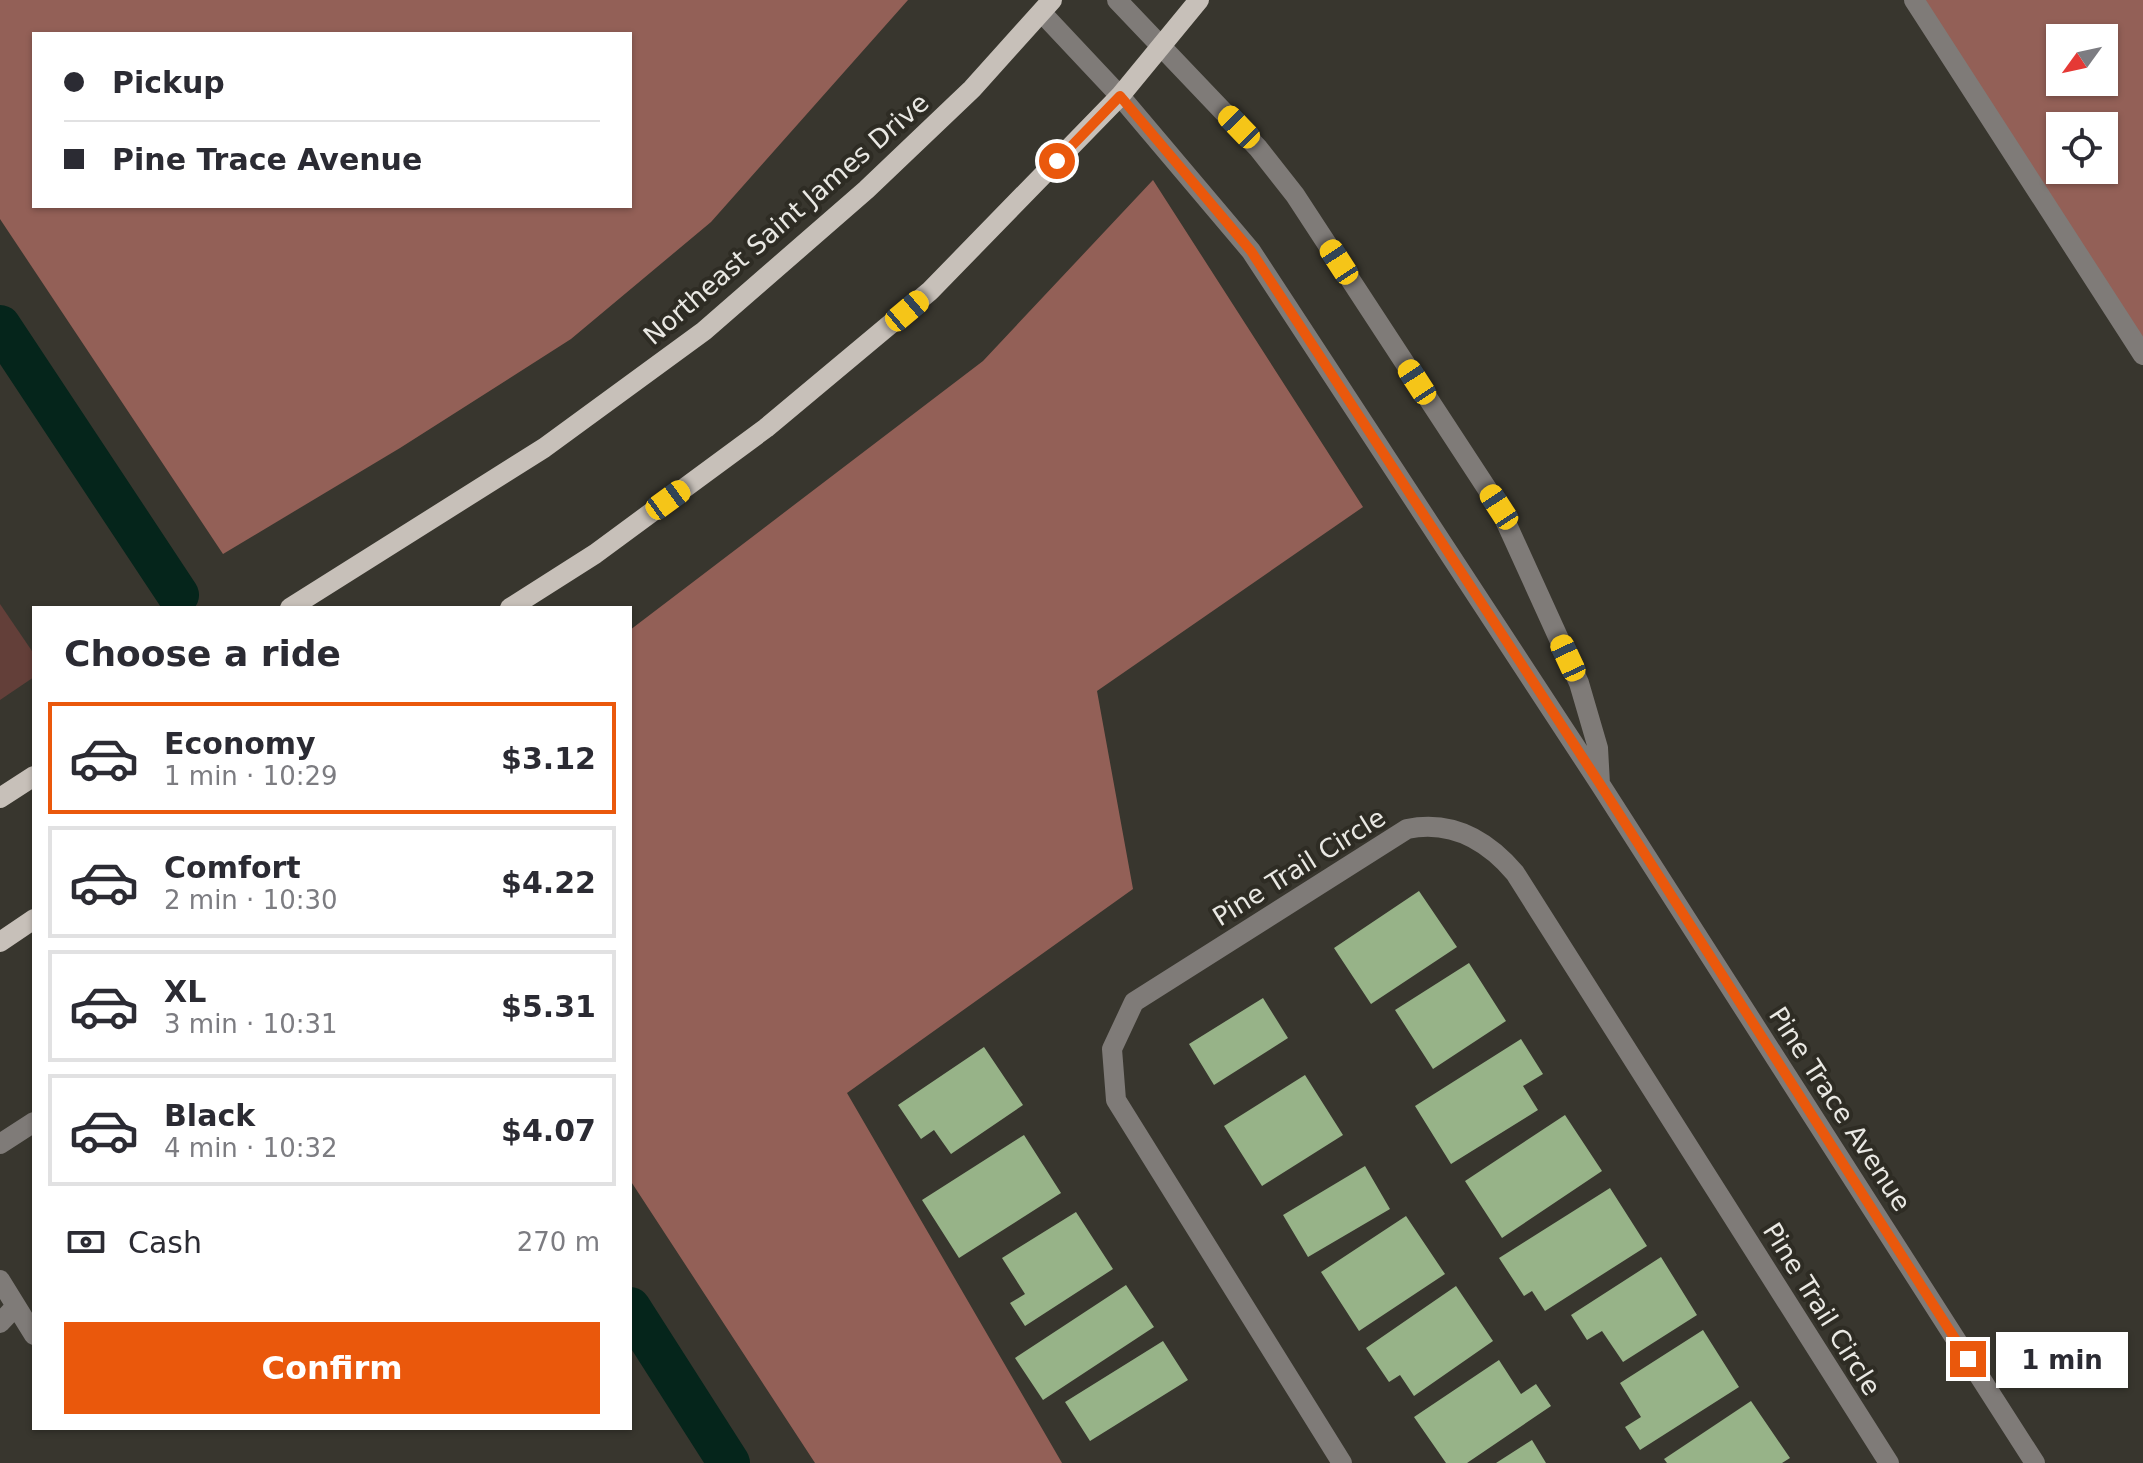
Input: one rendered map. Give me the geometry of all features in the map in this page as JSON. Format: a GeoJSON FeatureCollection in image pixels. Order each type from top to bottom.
{"type":"FeatureCollection","features":[{"type":"Feature","properties":{"kind":"main road"},"geometry":{"type":"LineString","coordinates":[[513,606],[595,554],[766,428],[918,301],[1120,96],[1199,0]]}},
{"type":"Feature","properties":{"kind":"main road","name":"Northeast Saint James Drive"},"geometry":{"type":"LineString","coordinates":[[293,606],[544,448],[704,331],[866,190],[972,89],[1047,6]]}},
{"type":"Feature","properties":{"kind":"main road"},"geometry":{"type":"LineString","coordinates":[[0,798],[32,777]]}},
{"type":"Feature","properties":{"kind":"main road"},"geometry":{"type":"LineString","coordinates":[[0,942],[32,920]]}},
{"type":"Feature","properties":{"kind":"street","name":"Pine Trace Avenue"},"geometry":{"type":"LineString","coordinates":[[1117,0],[1258,148],[1295,195],[1499,507],[1579,683],[1598,748],[1600,784]]}},
{"type":"Feature","properties":{"kind":"street"},"geometry":{"type":"LineString","coordinates":[[1914,0],[2143,355]]}},
{"type":"Feature","properties":{"kind":"street","name":"Pine Trace Avenue"},"geometry":{"type":"LineString","coordinates":[[1047,6],[1251,251],[1600,784],[2035,1463]]}},
{"type":"Feature","properties":{"kind":"street","name":"Pine Trail Circle"},"geometry":{"type":"LineString","coordinates":[[1342,1463],[1116,1100],[1112,1049],[1134,1002],[1407,829],[1431,824],[1476,839],[1496,851],[1515,873],[1889,1463]]}},
{"type":"Feature","properties":{"kind":"street"},"geometry":{"type":"LineString","coordinates":[[0,1144],[32,1123]]}},
{"type":"Feature","properties":{"kind":"street"},"geometry":{"type":"LineString","coordinates":[[0,1280],[32,1332]]}},
{"type":"Feature","properties":{"kind":"street"},"geometry":{"type":"LineString","coordinates":[[0,1323],[16,1306]]}},
{"type":"Feature","properties":{"kind":"shaded area"},"geometry":{"type":"Polygon","coordinates":[[[0,0],[908,0],[711,222],[571,339],[400,448],[223,554],[0,219],[0,0]]]}},
{"type":"Feature","properties":{"kind":"shaded area"},"geometry":{"type":"Polygon","coordinates":[[[1908,0],[2143,0],[2143,364],[1908,0]]]}},
{"type":"Feature","properties":{"kind":"shaded area"},"geometry":{"type":"Polygon","coordinates":[[[1153,180],[1363,507],[1097,691],[1133,889],[847,1093],[1062,1463],[815,1463],[632,1183],[632,628],[983,361],[1153,180]]]}},
{"type":"Feature","properties":{"kind":"shaded area"},"geometry":{"type":"Polygon","coordinates":[[[0,604],[32,651],[32,678],[0,700],[0,604]]]}},
{"type":"Feature","properties":{"kind":"building"},"geometry":{"type":"Polygon","coordinates":[[[1419,891],[1457,947],[1371,1004],[1334,948],[1419,891]]]}},
{"type":"Feature","properties":{"kind":"building"},"geometry":{"type":"Polygon","coordinates":[[[1469,963],[1506,1021],[1433,1069],[1395,1010],[1469,963]]]}},
{"type":"Feature","properties":{"kind":"building"},"geometry":{"type":"Polygon","coordinates":[[[1263,998],[1288,1038],[1214,1085],[1189,1044],[1263,998]]]}},
{"type":"Feature","properties":{"kind":"building"},"geometry":{"type":"Polygon","coordinates":[[[1521,1039],[1543,1074],[1523,1086],[1538,1110],[1451,1164],[1415,1106],[1521,1039]]]}},
{"type":"Feature","properties":{"kind":"building"},"geometry":{"type":"Polygon","coordinates":[[[984,1047],[1023,1105],[951,1154],[934,1130],[921,1139],[898,1105],[984,1047]]]}},
{"type":"Feature","properties":{"kind":"building"},"geometry":{"type":"Polygon","coordinates":[[[1305,1075],[1343,1135],[1262,1186],[1224,1126],[1305,1075]]]}},
{"type":"Feature","properties":{"kind":"building"},"geometry":{"type":"Polygon","coordinates":[[[1565,1115],[1602,1171],[1502,1238],[1465,1181],[1565,1115]]]}},
{"type":"Feature","properties":{"kind":"building"},"geometry":{"type":"Polygon","coordinates":[[[1024,1135],[1061,1193],[959,1258],[922,1200],[1024,1135]]]}},
{"type":"Feature","properties":{"kind":"building"},"geometry":{"type":"Polygon","coordinates":[[[1365,1166],[1390,1209],[1308,1257],[1283,1215],[1365,1166]]]}},
{"type":"Feature","properties":{"kind":"building"},"geometry":{"type":"Polygon","coordinates":[[[1610,1188],[1647,1246],[1545,1311],[1532,1291],[1524,1296],[1499,1258],[1610,1188]]]}},
{"type":"Feature","properties":{"kind":"building"},"geometry":{"type":"Polygon","coordinates":[[[1076,1212],[1113,1269],[1025,1326],[1010,1303],[1025,1294],[1002,1258],[1076,1212]]]}},
{"type":"Feature","properties":{"kind":"building"},"geometry":{"type":"Polygon","coordinates":[[[1406,1216],[1445,1274],[1359,1331],[1321,1272],[1406,1216]]]}},
{"type":"Feature","properties":{"kind":"building"},"geometry":{"type":"Polygon","coordinates":[[[1661,1257],[1697,1315],[1623,1362],[1602,1331],[1587,1340],[1571,1315],[1661,1257]]]}},
{"type":"Feature","properties":{"kind":"building"},"geometry":{"type":"Polygon","coordinates":[[[1126,1285],[1154,1327],[1043,1400],[1015,1358],[1126,1285]]]}},
{"type":"Feature","properties":{"kind":"building"},"geometry":{"type":"Polygon","coordinates":[[[1456,1286],[1493,1341],[1414,1396],[1400,1375],[1389,1382],[1366,1348],[1456,1286]]]}},
{"type":"Feature","properties":{"kind":"building"},"geometry":{"type":"Polygon","coordinates":[[[1703,1330],[1739,1387],[1640,1450],[1625,1427],[1641,1417],[1620,1383],[1703,1330]]]}},
{"type":"Feature","properties":{"kind":"building"},"geometry":{"type":"Polygon","coordinates":[[[1163,1341],[1188,1380],[1090,1441],[1065,1402],[1163,1341]]]}},
{"type":"Feature","properties":{"kind":"building"},"geometry":{"type":"Polygon","coordinates":[[[1499,1360],[1521,1394],[1536,1384],[1551,1406],[1467,1463],[1446,1463],[1414,1417],[1499,1360]]]}},
{"type":"Feature","properties":{"kind":"building"},"geometry":{"type":"Polygon","coordinates":[[[1751,1401],[1790,1458],[1782,1463],[1667,1463],[1664,1459],[1751,1401]]]}},
{"type":"Feature","properties":{"kind":"building"},"geometry":{"type":"Polygon","coordinates":[[[1532,1440],[1546,1463],[1496,1463],[1532,1440]]]}},
{"type":"Feature","properties":{"kind":"waterway"},"geometry":{"type":"LineString","coordinates":[[0,326],[178,595]]}},
{"type":"Feature","properties":{"kind":"waterway"},"geometry":{"type":"LineString","coordinates":[[632,1311],[729,1463]]}},
{"type":"Feature","properties":{"kind":"route"},"geometry":{"type":"LineString","coordinates":[[1057,161],[1120,96],[1251,251],[1600,784],[1968,1359]]}}]}
